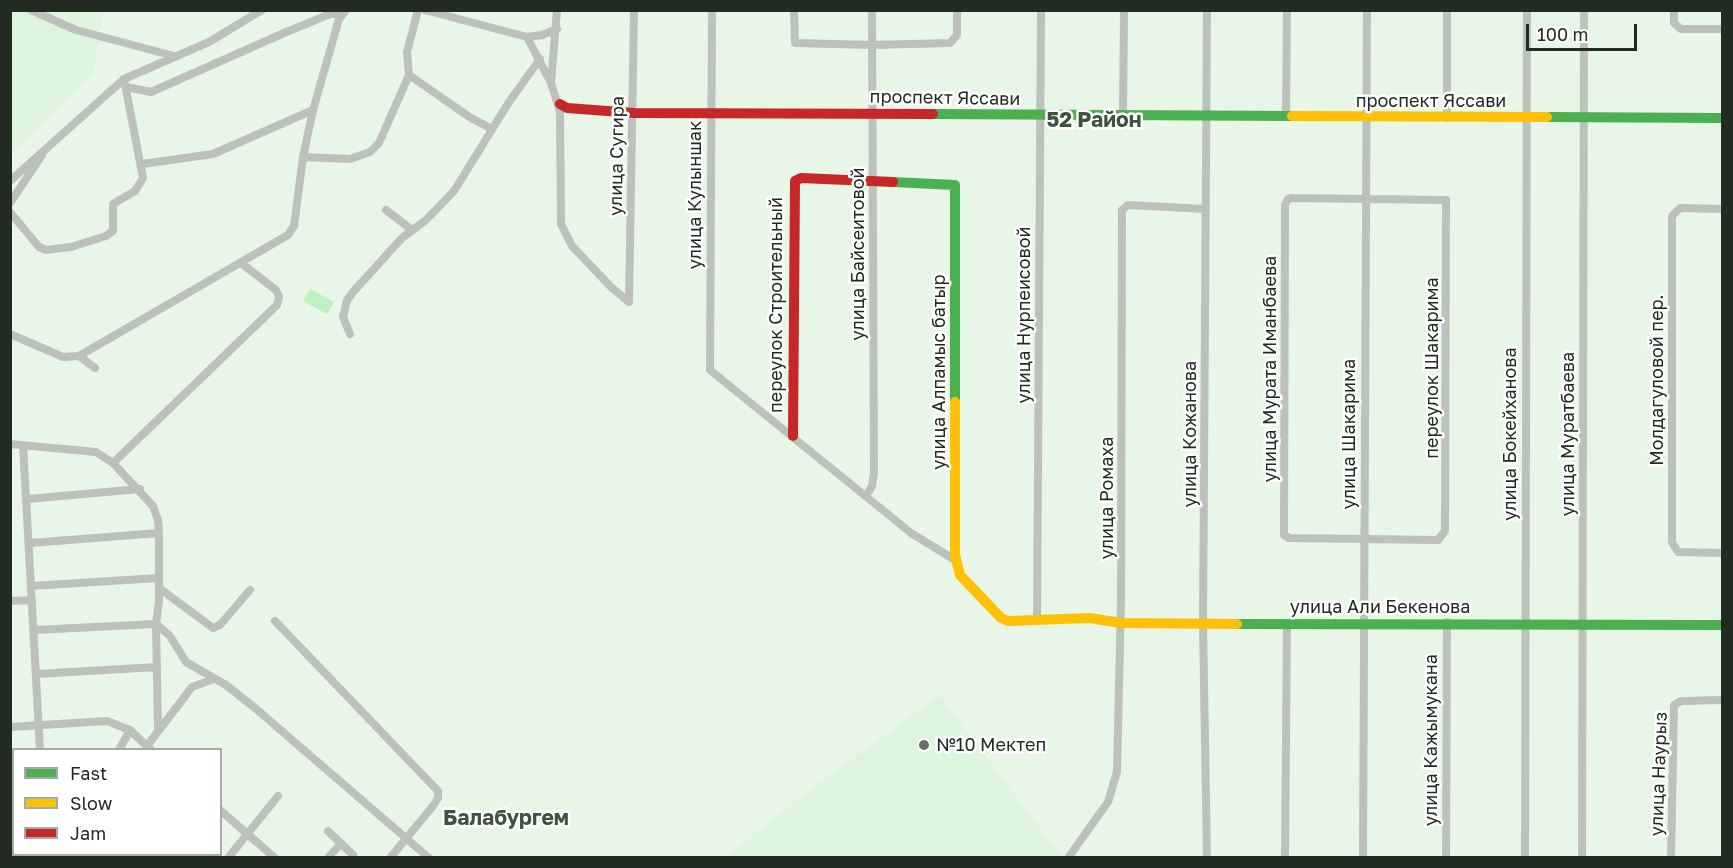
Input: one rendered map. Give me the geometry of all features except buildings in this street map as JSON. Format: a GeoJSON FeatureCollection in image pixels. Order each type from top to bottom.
{"type":"FeatureCollection","features":[{"type":"Feature","properties":{"kind":"street"},"geometry":{"type":"LineString","coordinates":[[31,10],[76,30],[174,56]]}},
{"type":"Feature","properties":{"kind":"street"},"geometry":{"type":"LineString","coordinates":[[10,181],[125,83],[174,56],[209,42],[262,10]]}},
{"type":"Feature","properties":{"kind":"street"},"geometry":{"type":"LineString","coordinates":[[303,157],[350,159],[370,152],[379,143],[410,75],[407,52],[418,10]]}},
{"type":"Feature","properties":{"kind":"street"},"geometry":{"type":"LineString","coordinates":[[425,10],[527,37],[542,35],[557,29]]}},
{"type":"Feature","properties":{"kind":"street"},"geometry":{"type":"LineString","coordinates":[[551,82],[557,10]]}},
{"type":"Feature","properties":{"kind":"street","name":"улица Сугира"},"geometry":{"type":"LineString","coordinates":[[560,104],[561,224],[572,246],[611,287],[629,302],[634,10]]}},
{"type":"Feature","properties":{"kind":"street","name":"улица Кулыншак"},"geometry":{"type":"LineString","coordinates":[[712,10],[709,359],[711,370],[716,377],[793,436]]}},
{"type":"Feature","properties":{"kind":"street"},"geometry":{"type":"LineString","coordinates":[[794,10],[795,43],[872,45],[950,43],[957,35],[957,10]]}},
{"type":"Feature","properties":{"kind":"street","name":"улица Байсеитовой"},"geometry":{"type":"LineString","coordinates":[[866,496],[872,486],[874,473],[873,10]]}},
{"type":"Feature","properties":{"kind":"street","name":"улица Нурпеисовой"},"geometry":{"type":"LineString","coordinates":[[1037,619],[1041,10]]}},
{"type":"Feature","properties":{"kind":"street"},"geometry":{"type":"LineString","coordinates":[[1123,116],[1124,10]]}},
{"type":"Feature","properties":{"kind":"street","name":"улица Кожанова"},"geometry":{"type":"LineString","coordinates":[[1207,10],[1203,624],[1207,858]]}},
{"type":"Feature","properties":{"kind":"street"},"geometry":{"type":"LineString","coordinates":[[1287,10],[1287,117]]}},
{"type":"Feature","properties":{"kind":"street","name":"улица Шакарима"},"geometry":{"type":"LineString","coordinates":[[1363,858],[1364,200],[1368,117],[1366,10]]}},
{"type":"Feature","properties":{"kind":"street"},"geometry":{"type":"LineString","coordinates":[[1447,10],[1447,118]]}},
{"type":"Feature","properties":{"kind":"street","name":"улица Бокейханова"},"geometry":{"type":"LineString","coordinates":[[1525,858],[1527,10]]}},
{"type":"Feature","properties":{"kind":"street","name":"улица Муратбаева"},"geometry":{"type":"LineString","coordinates":[[1582,858],[1584,10]]}},
{"type":"Feature","properties":{"kind":"street"},"geometry":{"type":"LineString","coordinates":[[1674,10],[1674,23],[1681,29],[1722,29]]}},
{"type":"Feature","properties":{"kind":"street"},"geometry":{"type":"LineString","coordinates":[[10,334],[63,357],[80,356],[241,263],[291,231],[303,157],[314,110],[344,12],[330,14],[284,33],[152,92],[125,83]]}},
{"type":"Feature","properties":{"kind":"street"},"geometry":{"type":"LineString","coordinates":[[527,37],[540,59],[560,104]]}},
{"type":"Feature","properties":{"kind":"street"},"geometry":{"type":"LineString","coordinates":[[350,334],[343,317],[347,300],[412,230],[426,220],[454,191],[492,129],[540,59]]}},
{"type":"Feature","properties":{"kind":"street"},"geometry":{"type":"LineString","coordinates":[[410,75],[471,118],[492,129]]}},
{"type":"Feature","properties":{"kind":"street"},"geometry":{"type":"LineString","coordinates":[[10,212],[42,249],[71,247],[106,236],[114,227],[113,204],[135,190],[142,182],[142,164],[125,83]]}},
{"type":"Feature","properties":{"kind":"street","name":"проспект Яссави"},"geometry":{"type":"LineString","coordinates":[[560,104],[567,108],[634,113],[711,114],[1722,118]]}},
{"type":"Feature","properties":{"kind":"street"},"geometry":{"type":"LineString","coordinates":[[142,164],[213,154],[314,110]]}},
{"type":"Feature","properties":{"kind":"street"},"geometry":{"type":"LineString","coordinates":[[10,203],[46,148]]}},
{"type":"Feature","properties":{"kind":"street","name":"переулок Строительный"},"geometry":{"type":"LineString","coordinates":[[793,436],[793,185],[799,178],[872,182]]}},
{"type":"Feature","properties":{"kind":"street","name":"улица Алпамыс батыр"},"geometry":{"type":"LineString","coordinates":[[872,182],[955,185],[955,560]]}},
{"type":"Feature","properties":{"kind":"street","name":"улица Мурата Иманбаева"},"geometry":{"type":"LineString","coordinates":[[1364,200],[1292,198],[1286,202],[1284,535],[1289,538],[1364,539]]}},
{"type":"Feature","properties":{"kind":"street","name":"переулок Шакарима"},"geometry":{"type":"LineString","coordinates":[[1364,200],[1446,200],[1447,419],[1444,535],[1438,540],[1364,539]]}},
{"type":"Feature","properties":{"kind":"street","name":"улица Ромаха"},"geometry":{"type":"LineString","coordinates":[[1068,858],[1092,826],[1115,785],[1120,718],[1122,210],[1128,205],[1206,209]]}},
{"type":"Feature","properties":{"kind":"street","name":"Молдагуловой пер."},"geometry":{"type":"LineString","coordinates":[[1722,209],[1680,208],[1672,216],[1672,542],[1675,550],[1722,553]]}},
{"type":"Feature","properties":{"kind":"street"},"geometry":{"type":"LineString","coordinates":[[386,210],[412,230]]}},
{"type":"Feature","properties":{"kind":"street"},"geometry":{"type":"LineString","coordinates":[[113,463],[277,304],[276,290],[241,263]]}},
{"type":"Feature","properties":{"kind":"street"},"geometry":{"type":"LineString","coordinates":[[80,356],[94,368]]}},
{"type":"Feature","properties":{"kind":"street"},"geometry":{"type":"LineString","coordinates":[[793,436],[911,533],[955,560]]}},
{"type":"Feature","properties":{"kind":"street"},"geometry":{"type":"LineString","coordinates":[[10,444],[96,452],[113,463],[140,489],[153,506],[159,520],[159,588],[156,624],[158,728]]}},
{"type":"Feature","properties":{"kind":"street"},"geometry":{"type":"LineString","coordinates":[[23,445],[40,748]]}},
{"type":"Feature","properties":{"kind":"street"},"geometry":{"type":"LineString","coordinates":[[27,499],[140,489]]}},
{"type":"Feature","properties":{"kind":"street"},"geometry":{"type":"LineString","coordinates":[[30,543],[159,533]]}},
{"type":"Feature","properties":{"kind":"street","name":"улица Али Бекенова"},"geometry":{"type":"LineString","coordinates":[[955,560],[960,575],[1001,618],[1008,621],[1090,618],[1121,623],[1203,624],[1447,622],[1722,625]]}},
{"type":"Feature","properties":{"kind":"street"},"geometry":{"type":"LineString","coordinates":[[31,586],[158,578]]}},
{"type":"Feature","properties":{"kind":"street"},"geometry":{"type":"LineString","coordinates":[[159,588],[213,628],[220,625],[250,590]]}},
{"type":"Feature","properties":{"kind":"street"},"geometry":{"type":"LineString","coordinates":[[10,601],[32,600]]}},
{"type":"Feature","properties":{"kind":"street"},"geometry":{"type":"LineString","coordinates":[[275,621],[438,791],[438,798],[433,806],[390,858]]}},
{"type":"Feature","properties":{"kind":"street","name":"улица Кажымукана"},"geometry":{"type":"LineString","coordinates":[[1446,858],[1447,622]]}},
{"type":"Feature","properties":{"kind":"street"},"geometry":{"type":"LineString","coordinates":[[34,630],[156,624],[170,636],[182,656],[190,664],[214,679],[276,726],[429,858]]}},
{"type":"Feature","properties":{"kind":"street"},"geometry":{"type":"LineString","coordinates":[[1285,858],[1287,624]]}},
{"type":"Feature","properties":{"kind":"street"},"geometry":{"type":"LineString","coordinates":[[190,664],[192,687]]}},
{"type":"Feature","properties":{"kind":"street"},"geometry":{"type":"LineString","coordinates":[[36,674],[157,667]]}},
{"type":"Feature","properties":{"kind":"street"},"geometry":{"type":"LineString","coordinates":[[10,727],[107,722],[130,730],[149,748],[158,728],[192,687],[214,679]]}},
{"type":"Feature","properties":{"kind":"street","name":"улица Наурыз"},"geometry":{"type":"LineString","coordinates":[[1671,858],[1674,705],[1682,701],[1722,700]]}},
{"type":"Feature","properties":{"kind":"street"},"geometry":{"type":"LineString","coordinates":[[120,748],[130,730]]}},
{"type":"Feature","properties":{"kind":"street"},"geometry":{"type":"LineString","coordinates":[[228,858],[278,796]]}},
{"type":"Feature","properties":{"kind":"street"},"geometry":{"type":"LineString","coordinates":[[222,812],[275,858]]}},
{"type":"Feature","properties":{"kind":"street"},"geometry":{"type":"LineString","coordinates":[[328,831],[353,855]]}},
{"type":"Feature","properties":{"kind":"street"},"geometry":{"type":"LineString","coordinates":[[328,858],[340,843]]}},
{"type":"Feature","properties":{"kind":"shaded area"},"geometry":{"type":"Polygon","coordinates":[[[11,11],[103,11],[93,73],[11,154],[11,11]]]}},
{"type":"Feature","properties":{"kind":"shaded area","name":"№10 Мектеп"},"geometry":{"type":"Polygon","coordinates":[[[939,695],[1061,856],[726,857],[802,796],[939,695]]]}},
{"type":"Feature","properties":{"kind":"green space"},"geometry":{"type":"Polygon","coordinates":[[[310,289],[334,302],[327,314],[303,301],[310,289]]]}},
{"type":"Feature","properties":{"kind":"traffic: fast"},"geometry":{"type":"LineString","coordinates":[[933,114],[1292,116]]}},
{"type":"Feature","properties":{"kind":"traffic: fast"},"geometry":{"type":"LineString","coordinates":[[1547,117],[1722,118]]}},
{"type":"Feature","properties":{"kind":"traffic: fast"},"geometry":{"type":"LineString","coordinates":[[893,182],[955,185],[955,402]]}},
{"type":"Feature","properties":{"kind":"traffic: fast"},"geometry":{"type":"LineString","coordinates":[[1237,624],[1722,625]]}},
{"type":"Feature","properties":{"kind":"traffic: slow"},"geometry":{"type":"LineString","coordinates":[[1292,116],[1547,117]]}},
{"type":"Feature","properties":{"kind":"traffic: slow"},"geometry":{"type":"LineString","coordinates":[[955,402],[955,555],[960,575],[1001,618],[1008,621],[1090,618],[1121,623],[1237,624]]}},
{"type":"Feature","properties":{"kind":"traffic: jam"},"geometry":{"type":"LineString","coordinates":[[560,104],[567,108],[634,113],[933,114]]}},
{"type":"Feature","properties":{"kind":"traffic: jam"},"geometry":{"type":"LineString","coordinates":[[793,436],[795,181],[801,178],[893,182]]}},
{"type":"Feature","properties":{"kind":"place","name":"№10 Мектеп"},"geometry":{"type":"Point","coordinates":[924,745]}},
{"type":"Feature","properties":{"kind":"district","name":"52 Район"},"geometry":{"type":"Point","coordinates":[1094,120]}},
{"type":"Feature","properties":{"kind":"district","name":"Балабургем"},"geometry":{"type":"Point","coordinates":[506,818]}}]}
